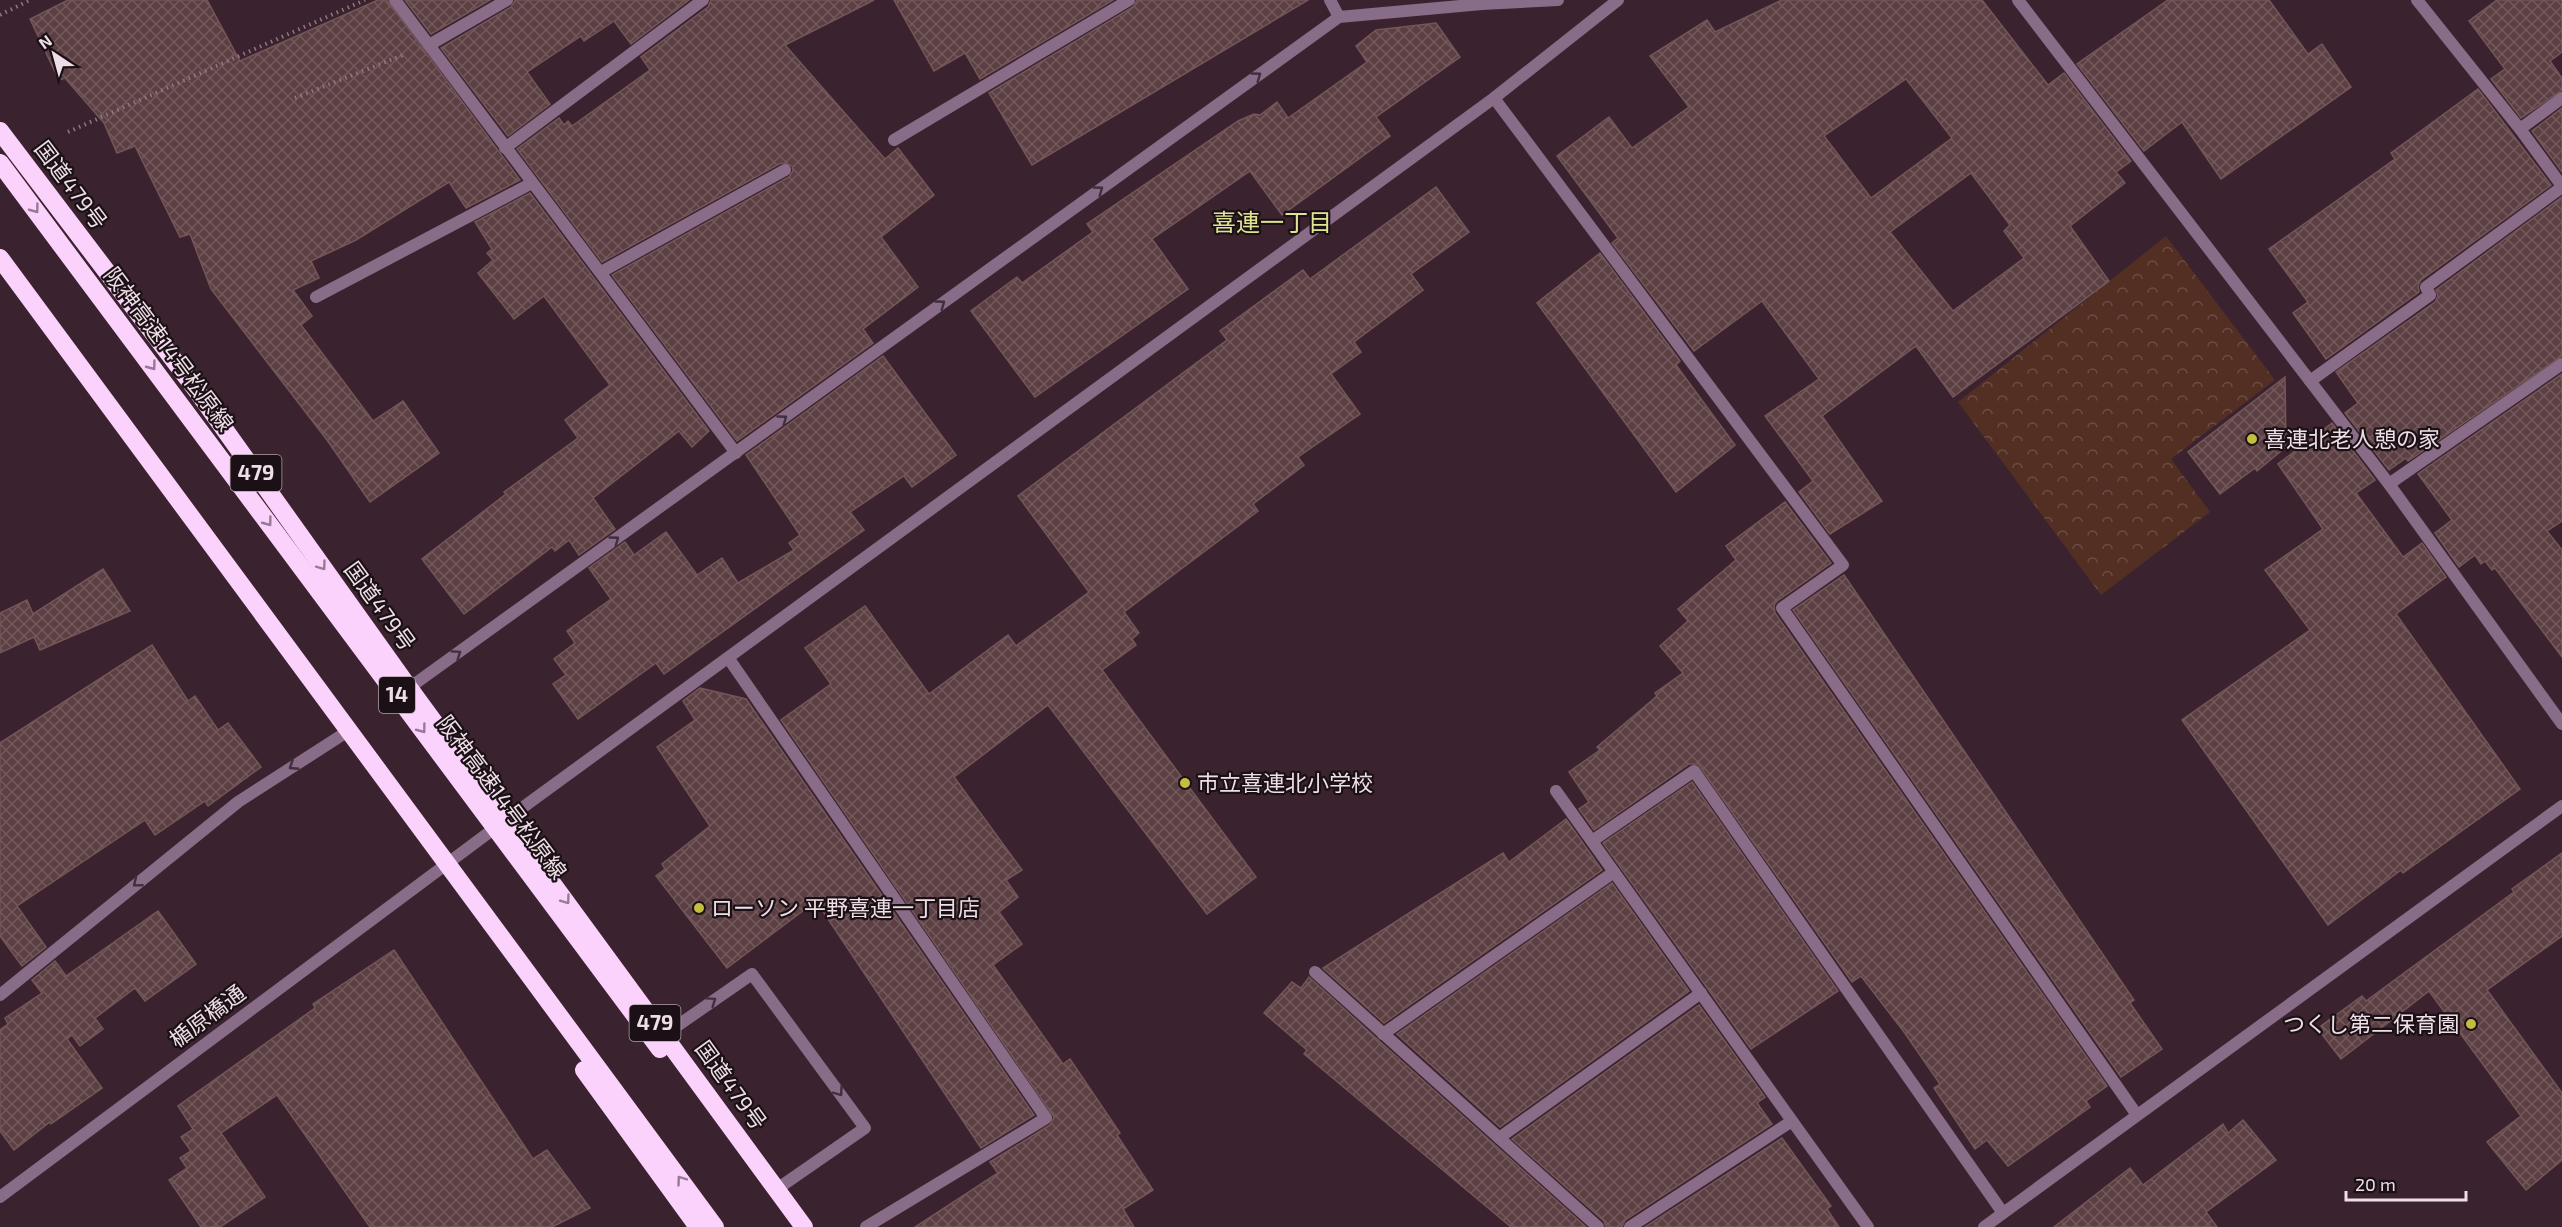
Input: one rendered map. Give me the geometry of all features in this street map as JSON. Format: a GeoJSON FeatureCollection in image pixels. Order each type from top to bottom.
{"type":"FeatureCollection","features":[{"type":"Feature","properties":{"kind":"highway","name":"国道479号"},"geometry":{"type":"LineString","coordinates":[[0,131],[195,388],[409,688],[804,1227]]}},
{"type":"Feature","properties":{"kind":"highway","name":"阪神高速14号松原線"},"geometry":{"type":"LineString","coordinates":[[0,163],[794,1227]]}},
{"type":"Feature","properties":{"kind":"highway"},"geometry":{"type":"LineString","coordinates":[[0,258],[715,1227]]}},
{"type":"Feature","properties":{"kind":"highway"},"geometry":{"type":"LineString","coordinates":[[0,273],[342,735],[698,1227]]}},
{"type":"Feature","properties":{"kind":"street"},"geometry":{"type":"LineString","coordinates":[[395,0],[736,453]]}},
{"type":"Feature","properties":{"kind":"street"},"geometry":{"type":"LineString","coordinates":[[429,45],[507,0]]}},
{"type":"Feature","properties":{"kind":"street"},"geometry":{"type":"LineString","coordinates":[[506,148],[703,0]]}},
{"type":"Feature","properties":{"kind":"street"},"geometry":{"type":"LineString","coordinates":[[894,140],[1129,0]]}},
{"type":"Feature","properties":{"kind":"street"},"geometry":{"type":"LineString","coordinates":[[1330,0],[1339,17]]}},
{"type":"Feature","properties":{"kind":"street"},"geometry":{"type":"LineString","coordinates":[[409,688],[1339,17],[1481,2],[1558,0]]}},
{"type":"Feature","properties":{"kind":"street","name":"楯原橋通"},"geometry":{"type":"LineString","coordinates":[[0,1197],[507,819],[1494,98],[1618,0]]}},
{"type":"Feature","properties":{"kind":"street"},"geometry":{"type":"LineString","coordinates":[[2018,0],[2389,484],[2562,724]]}},
{"type":"Feature","properties":{"kind":"street"},"geometry":{"type":"LineString","coordinates":[[2310,381],[2430,295],[2426,287],[2562,187],[2520,129],[2417,0]]}},
{"type":"Feature","properties":{"kind":"street"},"geometry":{"type":"LineString","coordinates":[[1494,98],[1843,565],[1782,608],[2138,1115]]}},
{"type":"Feature","properties":{"kind":"street"},"geometry":{"type":"LineString","coordinates":[[2520,129],[2562,98]]}},
{"type":"Feature","properties":{"kind":"street"},"geometry":{"type":"LineString","coordinates":[[601,272],[785,170]]}},
{"type":"Feature","properties":{"kind":"street"},"geometry":{"type":"LineString","coordinates":[[316,297],[532,183]]}},
{"type":"Feature","properties":{"kind":"street"},"geometry":{"type":"LineString","coordinates":[[2389,484],[2562,364]]}},
{"type":"Feature","properties":{"kind":"street"},"geometry":{"type":"LineString","coordinates":[[729,659],[1046,1118],[866,1227]]}},
{"type":"Feature","properties":{"kind":"street"},"geometry":{"type":"LineString","coordinates":[[0,995],[238,802],[342,735]]}},
{"type":"Feature","properties":{"kind":"street"},"geometry":{"type":"LineString","coordinates":[[1592,841],[1694,771],[2003,1213]]}},
{"type":"Feature","properties":{"kind":"street"},"geometry":{"type":"LineString","coordinates":[[1556,791],[1868,1227]]}},
{"type":"Feature","properties":{"kind":"street"},"geometry":{"type":"LineString","coordinates":[[1984,1227],[2562,806]]}},
{"type":"Feature","properties":{"kind":"street"},"geometry":{"type":"LineString","coordinates":[[1383,1034],[1614,872]]}},
{"type":"Feature","properties":{"kind":"street"},"geometry":{"type":"LineString","coordinates":[[1315,972],[1598,1227]]}},
{"type":"Feature","properties":{"kind":"street"},"geometry":{"type":"LineString","coordinates":[[664,1035],[752,974],[859,1119],[865,1128],[777,1189]]}},
{"type":"Feature","properties":{"kind":"street"},"geometry":{"type":"LineString","coordinates":[[1499,1138],[1701,993]]}},
{"type":"Feature","properties":{"kind":"street"},"geometry":{"type":"LineString","coordinates":[[1630,1227],[1792,1121]]}},
{"type":"Feature","properties":{"kind":"path"},"geometry":{"type":"LineString","coordinates":[[0,15],[30,0]]}},
{"type":"Feature","properties":{"kind":"path"},"geometry":{"type":"LineString","coordinates":[[69,132],[365,0]]}},
{"type":"Feature","properties":{"kind":"path"},"geometry":{"type":"LineString","coordinates":[[295,98],[429,45]]}},
{"type":"Feature","properties":{"kind":"green space"},"geometry":{"type":"Polygon","coordinates":[[[2166,236],[2275,380],[2171,459],[2210,512],[2101,595],[1958,402],[2166,236]]]}},
{"type":"Feature","properties":{"kind":"building"},"geometry":{"type":"Polygon","coordinates":[[[68,0],[207,0],[240,61],[378,0],[387,0],[520,180],[466,208],[449,182],[356,240],[311,261],[319,278],[293,290],[312,316],[301,325],[373,421],[403,401],[439,453],[370,502],[327,440],[211,289],[190,234],[180,237],[135,146],[117,153],[104,123],[65,78],[59,80],[30,19],[68,0]]]}},
{"type":"Feature","properties":{"kind":"building"},"geometry":{"type":"Polygon","coordinates":[[[405,0],[490,0],[431,34],[405,0]]]}},
{"type":"Feature","properties":{"kind":"building"},"geometry":{"type":"Polygon","coordinates":[[[515,0],[689,0],[631,44],[614,21],[584,41],[581,36],[527,72],[550,104],[508,136],[441,48],[511,7],[515,0]]]}},
{"type":"Feature","properties":{"kind":"building"},"geometry":{"type":"Polygon","coordinates":[[[711,0],[874,0],[785,45],[885,159],[898,148],[934,195],[881,237],[918,287],[863,329],[873,343],[737,441],[612,275],[789,177],[793,171],[792,166],[781,163],[602,262],[517,149],[559,118],[564,125],[568,121],[572,126],[650,70],[641,57],[708,7],[711,0]]]}},
{"type":"Feature","properties":{"kind":"building"},"geometry":{"type":"Polygon","coordinates":[[[894,0],[1113,0],[980,79],[965,53],[934,71],[894,0]]]}},
{"type":"Feature","properties":{"kind":"building"},"geometry":{"type":"Polygon","coordinates":[[[1137,0],[1308,0],[1032,165],[989,93],[1133,7],[1137,0]]]}},
{"type":"Feature","properties":{"kind":"building"},"geometry":{"type":"Polygon","coordinates":[[[1782,0],[1982,0],[2048,85],[2064,73],[2131,161],[2116,172],[2125,183],[2070,226],[2109,281],[1953,397],[1916,346],[1822,416],[1882,501],[1830,534],[1799,492],[1813,481],[1765,416],[1819,379],[1762,301],[1694,351],[1612,243],[1618,238],[1557,156],[1609,117],[1632,148],[1689,107],[1650,56],[1707,20],[1715,32],[1782,0]],[[1906,79],[1824,136],[1871,198],[1952,138],[1906,79]],[[1971,173],[1890,232],[1953,311],[2024,258],[2004,231],[2010,225],[1971,173]]]}},
{"type":"Feature","properties":{"kind":"building"},"geometry":{"type":"Polygon","coordinates":[[[2168,0],[2269,0],[2308,54],[2322,44],[2351,87],[2221,179],[2182,122],[2144,151],[2077,64],[2168,0]]]}},
{"type":"Feature","properties":{"kind":"building"},"geometry":{"type":"Polygon","coordinates":[[[2497,0],[2562,0],[2562,52],[2550,61],[2562,78],[2562,90],[2521,118],[2491,79],[2505,69],[2469,21],[2497,0]]]}},
{"type":"Feature","properties":{"kind":"building"},"geometry":{"type":"Polygon","coordinates":[[[1436,23],[1460,57],[1376,117],[1390,136],[1282,215],[1250,171],[1152,239],[1188,289],[1035,397],[971,311],[1017,277],[1022,283],[1093,232],[1087,224],[1238,121],[1254,114],[1260,115],[1277,102],[1288,118],[1367,62],[1356,46],[1376,30],[1436,23]]]}},
{"type":"Feature","properties":{"kind":"building"},"geometry":{"type":"Polygon","coordinates":[[[2478,89],[2551,185],[2421,280],[2418,286],[2419,292],[2326,359],[2293,313],[2308,302],[2269,249],[2395,159],[2391,153],[2478,89]]]}},
{"type":"Feature","properties":{"kind":"building"},"geometry":{"type":"Polygon","coordinates":[[[2562,108],[2562,172],[2532,131],[2562,108]]]}},
{"type":"Feature","properties":{"kind":"building"},"geometry":{"type":"Polygon","coordinates":[[[1436,187],[1469,232],[1411,274],[1423,290],[1354,342],[1361,352],[1331,374],[1360,414],[1298,457],[1304,465],[1253,504],[1258,511],[1124,612],[1139,633],[1132,639],[1136,645],[1102,670],[1256,877],[1207,914],[1048,705],[954,777],[1022,870],[1006,880],[1018,897],[999,912],[1022,944],[993,965],[1063,1064],[1070,1059],[1120,1133],[1117,1135],[1153,1190],[1123,1209],[1134,1227],[915,1227],[998,1173],[990,1162],[1050,1125],[1054,1117],[781,720],[831,684],[805,648],[865,606],[929,694],[1008,635],[1016,646],[1089,592],[1018,496],[1227,340],[1220,331],[1303,270],[1310,279],[1436,187]]]}},
{"type":"Feature","properties":{"kind":"building"},"geometry":{"type":"Polygon","coordinates":[[[530,193],[709,431],[692,447],[679,431],[593,498],[615,529],[579,555],[569,540],[555,551],[552,547],[464,614],[422,559],[506,494],[504,492],[578,438],[565,420],[610,385],[544,296],[514,319],[478,273],[493,260],[487,253],[492,249],[475,222],[530,193]]]}},
{"type":"Feature","properties":{"kind":"building"},"geometry":{"type":"Polygon","coordinates":[[[2562,197],[2562,356],[2408,461],[2406,458],[2389,470],[2345,413],[2358,403],[2336,372],[2435,302],[2438,296],[2436,290],[2562,197]]]}},
{"type":"Feature","properties":{"kind":"building"},"geometry":{"type":"Polygon","coordinates":[[[1600,253],[1680,361],[1676,365],[1735,445],[1676,492],[1537,303],[1600,253]]]}},
{"type":"Feature","properties":{"kind":"building"},"geometry":{"type":"Polygon","coordinates":[[[883,356],[956,455],[912,487],[904,476],[850,512],[864,530],[664,674],[656,663],[578,719],[553,684],[566,675],[554,659],[575,643],[567,631],[611,599],[589,568],[625,542],[634,555],[666,532],[697,575],[722,558],[738,583],[794,550],[789,543],[800,535],[746,455],[883,356]]]}},
{"type":"Feature","properties":{"kind":"building"},"geometry":{"type":"Polygon","coordinates":[[[2562,374],[2562,521],[2547,531],[2562,550],[2562,657],[2495,568],[2492,570],[2485,561],[2481,564],[2475,555],[2459,567],[2435,533],[2452,520],[2418,474],[2562,374]]]}},
{"type":"Feature","properties":{"kind":"building"},"geometry":{"type":"Polygon","coordinates":[[[2285,377],[2286,447],[2257,471],[2255,468],[2220,494],[2188,452],[2285,377]]]}},
{"type":"Feature","properties":{"kind":"building"},"geometry":{"type":"Polygon","coordinates":[[[2332,423],[2375,480],[2356,493],[2403,557],[2422,543],[2446,577],[2396,614],[2520,789],[2403,873],[2401,870],[2328,925],[2182,720],[2310,630],[2265,570],[2323,529],[2278,464],[2332,423]]]}},
{"type":"Feature","properties":{"kind":"building"},"geometry":{"type":"Polygon","coordinates":[[[1785,502],[1831,563],[1777,601],[1774,605],[1775,613],[2107,1086],[2086,1101],[2090,1107],[2008,1166],[1987,1140],[1975,1149],[1934,1088],[1940,1084],[1904,1032],[1861,976],[1852,982],[1698,764],[1689,764],[1594,830],[1579,809],[1589,802],[1569,772],[1600,750],[1597,747],[1657,696],[1655,693],[1683,673],[1660,646],[1688,621],[1678,609],[1736,560],[1726,546],[1785,502]]]}},
{"type":"Feature","properties":{"kind":"building"},"geometry":{"type":"Polygon","coordinates":[[[103,569],[130,611],[40,650],[34,637],[0,653],[0,613],[27,600],[33,614],[103,569]]]}},
{"type":"Feature","properties":{"kind":"building"},"geometry":{"type":"Polygon","coordinates":[[[1844,575],[2134,1000],[2130,1003],[2162,1049],[2121,1077],[1793,610],[1844,575]]]}},
{"type":"Feature","properties":{"kind":"building"},"geometry":{"type":"Polygon","coordinates":[[[152,645],[188,701],[195,696],[218,730],[228,723],[261,767],[208,806],[205,801],[155,835],[145,820],[17,906],[46,947],[22,966],[0,936],[0,743],[152,645]]]}},
{"type":"Feature","properties":{"kind":"building"},"geometry":{"type":"Polygon","coordinates":[[[700,688],[746,699],[1034,1115],[981,1148],[816,901],[727,968],[656,876],[665,869],[662,864],[710,826],[657,747],[695,720],[683,701],[700,688]]]}},
{"type":"Feature","properties":{"kind":"building"},"geometry":{"type":"Polygon","coordinates":[[[1692,782],[1838,991],[1751,1049],[1603,843],[1692,782]]]}},
{"type":"Feature","properties":{"kind":"building"},"geometry":{"type":"Polygon","coordinates":[[[1566,819],[1602,870],[1384,1023],[1323,968],[1503,853],[1509,862],[1566,819]]]}},
{"type":"Feature","properties":{"kind":"building"},"geometry":{"type":"Polygon","coordinates":[[[2562,853],[2562,936],[2487,990],[2562,1093],[2562,1160],[2526,1190],[2487,1142],[2521,1116],[2429,991],[2341,1059],[2321,1033],[2324,1030],[2321,1026],[2362,996],[2366,1001],[2514,892],[2512,889],[2562,853]]]}},
{"type":"Feature","properties":{"kind":"building"},"geometry":{"type":"Polygon","coordinates":[[[1612,883],[1689,991],[1500,1127],[1397,1034],[1612,883]]]}},
{"type":"Feature","properties":{"kind":"building"},"geometry":{"type":"Polygon","coordinates":[[[158,911],[196,964],[145,1001],[135,988],[95,1018],[103,1029],[80,1046],[72,1035],[67,1039],[102,1088],[51,1124],[50,1122],[14,1150],[0,1131],[0,1030],[8,1024],[5,1018],[42,993],[32,980],[55,961],[66,976],[158,911]]]}},
{"type":"Feature","properties":{"kind":"building"},"geometry":{"type":"Polygon","coordinates":[[[394,950],[533,1159],[547,1150],[590,1208],[552,1227],[370,1227],[277,1095],[221,1133],[265,1197],[220,1227],[201,1227],[169,1180],[187,1168],[180,1158],[191,1151],[181,1137],[193,1129],[178,1106],[315,1008],[313,1004],[394,950]]]}},
{"type":"Feature","properties":{"kind":"building"},"geometry":{"type":"Polygon","coordinates":[[[1309,977],[1586,1227],[1511,1227],[1304,1054],[1307,1050],[1264,1013],[1292,982],[1301,988],[1309,977]]]}},
{"type":"Feature","properties":{"kind":"building"},"geometry":{"type":"Polygon","coordinates":[[[1699,1005],[1765,1097],[1757,1103],[1772,1124],[1625,1220],[1622,1227],[1606,1227],[1604,1221],[1512,1139],[1699,1005]]]}},
{"type":"Feature","properties":{"kind":"building"},"geometry":{"type":"Polygon","coordinates":[[[2243,1120],[2276,1160],[2206,1212],[2217,1227],[2054,1227],[2130,1168],[2143,1185],[2223,1124],[2228,1133],[2243,1120]]]}},
{"type":"Feature","properties":{"kind":"building"},"geometry":{"type":"Polygon","coordinates":[[[1782,1138],[1831,1206],[1827,1209],[1839,1227],[1645,1227],[1782,1138]]]}},
{"type":"Feature","properties":{"kind":"place","name":"喜連北老人憩の家"},"geometry":{"type":"Point","coordinates":[2252,439]}},
{"type":"Feature","properties":{"kind":"place","name":"市立喜連北小学校"},"geometry":{"type":"Point","coordinates":[1185,783]}},
{"type":"Feature","properties":{"kind":"place","name":"ローソン 平野喜連一丁目店"},"geometry":{"type":"Point","coordinates":[699,908]}},
{"type":"Feature","properties":{"kind":"place","name":"つくし第二保育園"},"geometry":{"type":"Point","coordinates":[2471,1024]}},
{"type":"Feature","properties":{"kind":"district","name":"喜連一丁目"},"geometry":{"type":"Point","coordinates":[1272,223]}}]}
